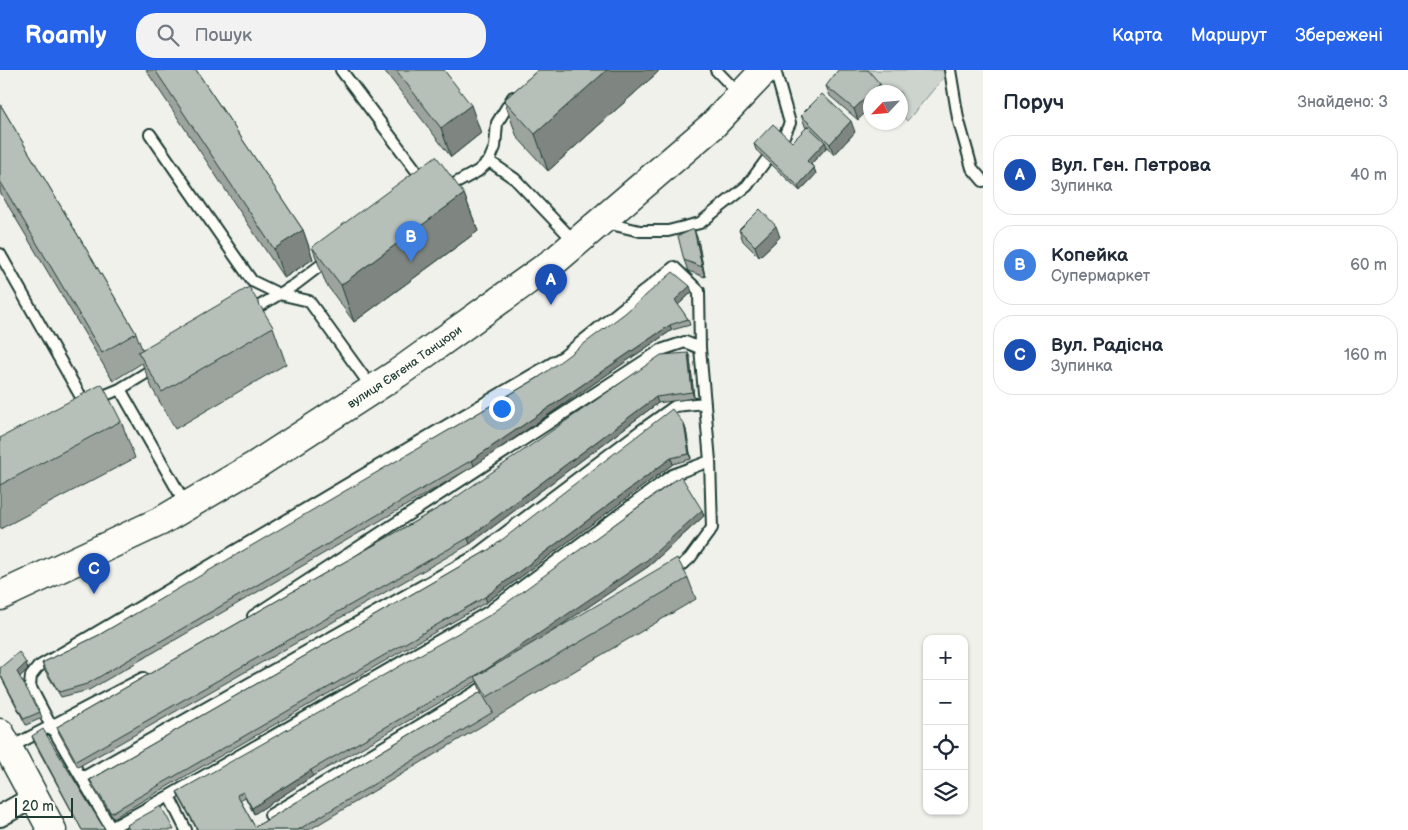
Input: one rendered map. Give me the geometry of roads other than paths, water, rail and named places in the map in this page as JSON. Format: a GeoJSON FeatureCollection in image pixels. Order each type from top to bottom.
{"type":"FeatureCollection","features":[{"type":"Feature","properties":{"kind":"street","name":"вулиця Євгена Танцюри"},"geometry":{"type":"LineString","coordinates":[[0,596],[161,521],[256,464],[398,373],[576,243],[712,126],[764,70]]}},
{"type":"Feature","properties":{"kind":"street"},"geometry":{"type":"LineString","coordinates":[[4,741],[52,830]]}},
{"type":"Feature","properties":{"kind":"street"},"geometry":{"type":"LineString","coordinates":[[0,816],[34,797]]}},
{"type":"Feature","properties":{"kind":"lane"},"geometry":{"type":"LineString","coordinates":[[341,70],[432,191],[478,171],[489,161],[495,147],[497,123],[510,99],[524,88]]}},
{"type":"Feature","properties":{"kind":"lane"},"geometry":{"type":"LineString","coordinates":[[716,70],[740,96]]}},
{"type":"Feature","properties":{"kind":"lane"},"geometry":{"type":"LineString","coordinates":[[775,70],[790,124],[783,138]]}},
{"type":"Feature","properties":{"kind":"lane"},"geometry":{"type":"LineString","coordinates":[[950,70],[958,118],[972,168],[983,181]]}},
{"type":"Feature","properties":{"kind":"lane"},"geometry":{"type":"LineString","coordinates":[[150,134],[252,282],[279,294],[309,301],[373,389]]}},
{"type":"Feature","properties":{"kind":"lane"},"geometry":{"type":"LineString","coordinates":[[601,221],[640,231],[668,231],[700,223],[747,186],[767,159]]}},
{"type":"Feature","properties":{"kind":"lane"},"geometry":{"type":"LineString","coordinates":[[489,161],[515,179],[576,243]]}},
{"type":"Feature","properties":{"kind":"lane"},"geometry":{"type":"LineString","coordinates":[[237,319],[296,284],[338,253]]}},
{"type":"Feature","properties":{"kind":"lane"},"geometry":{"type":"LineString","coordinates":[[0,254],[81,406],[120,389],[162,364]]}},
{"type":"Feature","properties":{"kind":"lane"},"geometry":{"type":"LineString","coordinates":[[662,581],[690,558],[712,528],[710,461],[700,348],[699,291],[674,267],[564,356],[38,667],[31,676],[30,686],[51,726],[112,829],[488,612],[672,475],[710,461]]}},
{"type":"Feature","properties":{"kind":"lane"},"geometry":{"type":"LineString","coordinates":[[241,623],[662,350],[684,342],[700,348]]}},
{"type":"Feature","properties":{"kind":"lane"},"geometry":{"type":"LineString","coordinates":[[120,389],[186,506]]}},
{"type":"Feature","properties":{"kind":"lane"},"geometry":{"type":"LineString","coordinates":[[82,778],[473,557],[676,406],[705,403]]}},
{"type":"Feature","properties":{"kind":"lane"},"geometry":{"type":"LineString","coordinates":[[4,741],[51,726],[156,672]]}},
{"type":"Feature","properties":{"kind":"lane"},"geometry":{"type":"LineString","coordinates":[[270,815],[500,678]]}},
{"type":"Feature","properties":{"kind":"lane"},"geometry":{"type":"LineString","coordinates":[[168,796],[186,830]]}},
{"type":"Feature","properties":{"kind":"place","name":"Копейка"},"geometry":{"type":"Point","coordinates":[411,262]}},
{"type":"Feature","properties":{"kind":"place","name":"Вул. Ген. Петрова"},"geometry":{"type":"Point","coordinates":[551,305]}},
{"type":"Feature","properties":{"kind":"place","name":"Вул. Радісна"},"geometry":{"type":"Point","coordinates":[94,594]}}]}
